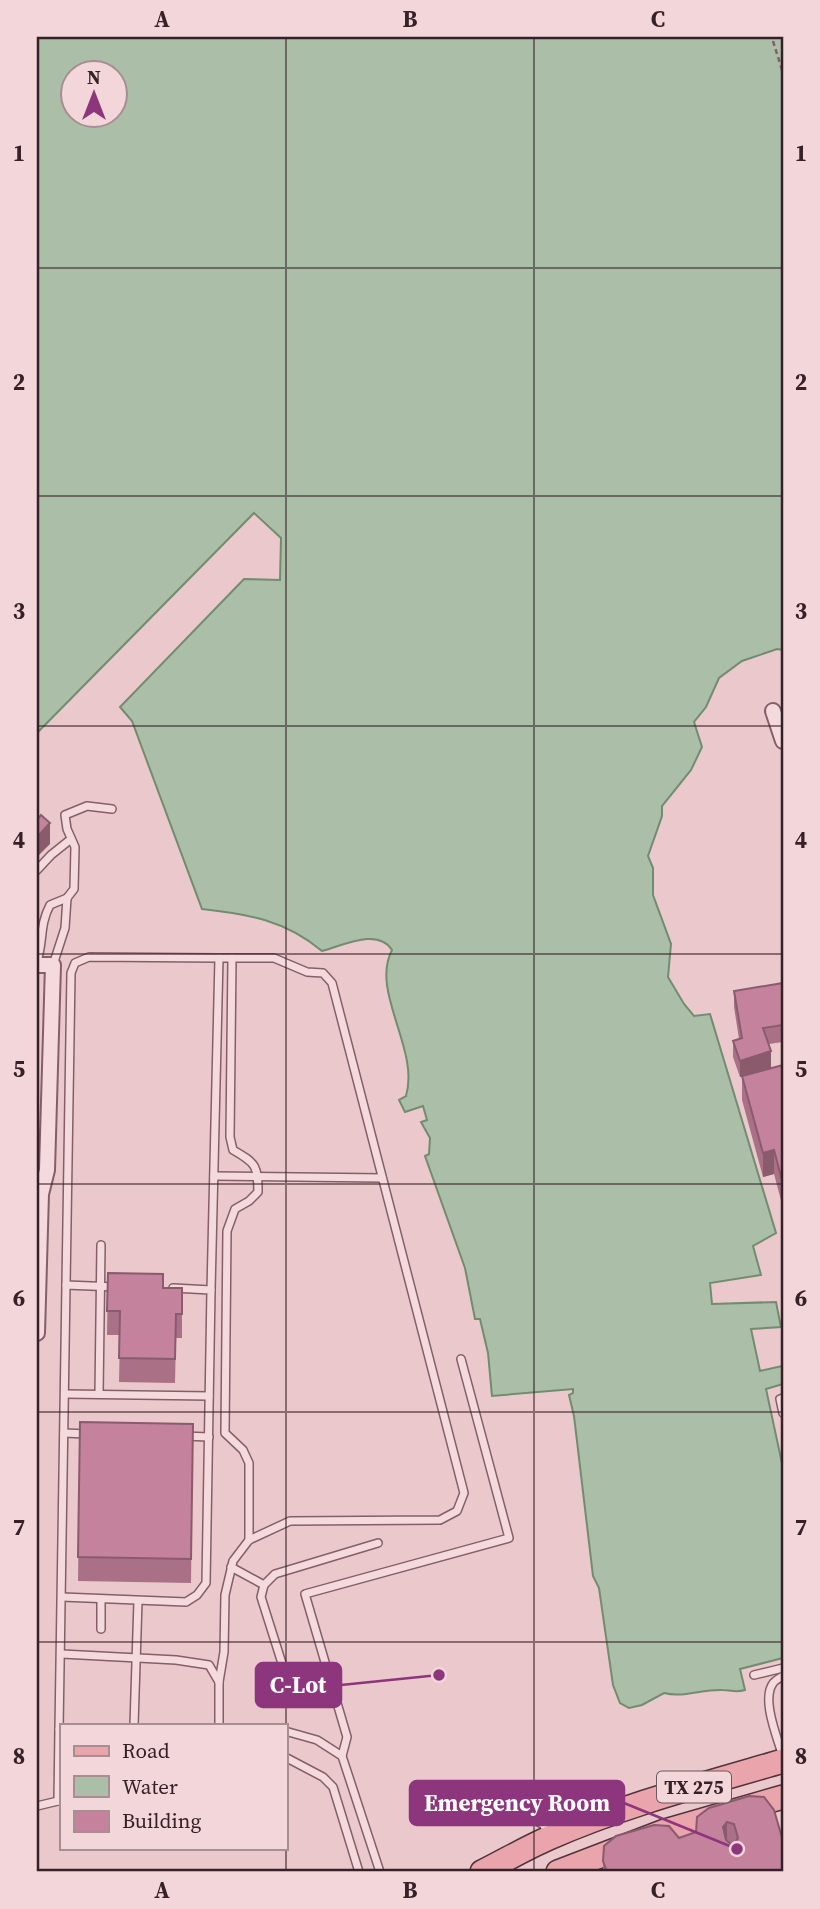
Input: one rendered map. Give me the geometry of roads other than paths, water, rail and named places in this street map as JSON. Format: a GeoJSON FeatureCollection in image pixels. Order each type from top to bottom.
{"type":"FeatureCollection","features":[{"type":"Feature","properties":{"kind":"main road","name":"TX 275"},"geometry":{"type":"LineString","coordinates":[[482,1872],[546,1831],[783,1759]]}},
{"type":"Feature","properties":{"kind":"main road"},"geometry":{"type":"LineString","coordinates":[[756,1769],[776,1800]]}},
{"type":"Feature","properties":{"kind":"main road","name":"TX 275"},"geometry":{"type":"LineString","coordinates":[[566,1870],[666,1831],[776,1800]]}},
{"type":"Feature","properties":{"kind":"main road"},"geometry":{"type":"LineString","coordinates":[[546,1831],[566,1870]]}},
{"type":"Feature","properties":{"kind":"street"},"geometry":{"type":"LineString","coordinates":[[773,711],[783,741]]}},
{"type":"Feature","properties":{"kind":"street"},"geometry":{"type":"LineString","coordinates":[[37,963],[53,965],[47,1170],[39,1190],[37,1333]]}},
{"type":"Feature","properties":{"kind":"lane"},"geometry":{"type":"LineString","coordinates":[[37,963],[42,946],[39,933],[42,919],[50,905],[67,898],[74,889],[75,847],[66,829],[65,815],[87,806],[112,809]]}},
{"type":"Feature","properties":{"kind":"lane"},"geometry":{"type":"LineString","coordinates":[[37,870],[71,839]]}},
{"type":"Feature","properties":{"kind":"lane"},"geometry":{"type":"LineString","coordinates":[[53,965],[65,928],[67,898]]}},
{"type":"Feature","properties":{"kind":"lane"},"geometry":{"type":"LineString","coordinates":[[60,1724],[71,973],[75,963],[89,957],[274,958],[307,972],[323,973],[332,983],[464,1493],[457,1511],[440,1520],[290,1521],[249,1540],[233,1561],[225,1595],[219,1724]]}},
{"type":"Feature","properties":{"kind":"lane"},"geometry":{"type":"LineString","coordinates":[[62,1597],[186,1602],[197,1595],[206,1583],[219,958]]}},
{"type":"Feature","properties":{"kind":"lane"},"geometry":{"type":"LineString","coordinates":[[232,958],[230,1137],[233,1150],[250,1159],[258,1171],[258,1192],[235,1209],[227,1231],[225,1433],[243,1450],[249,1463],[249,1540]]}},
{"type":"Feature","properties":{"kind":"lane"},"geometry":{"type":"LineString","coordinates":[[214,1176],[383,1178]]}},
{"type":"Feature","properties":{"kind":"lane"},"geometry":{"type":"LineString","coordinates":[[99,1394],[101,1245]]}},
{"type":"Feature","properties":{"kind":"lane"},"geometry":{"type":"LineString","coordinates":[[66,1285],[128,1287]]}},
{"type":"Feature","properties":{"kind":"lane"},"geometry":{"type":"LineString","coordinates":[[169,1288],[211,1290]]}},
{"type":"Feature","properties":{"kind":"lane"},"geometry":{"type":"LineString","coordinates":[[380,1872],[342,1756],[347,1737],[305,1594],[509,1538],[461,1359]]}},
{"type":"Feature","properties":{"kind":"lane"},"geometry":{"type":"LineString","coordinates":[[65,1394],[209,1396]]}},
{"type":"Feature","properties":{"kind":"lane"},"geometry":{"type":"LineString","coordinates":[[783,1398],[780,1399],[783,1413]]}},
{"type":"Feature","properties":{"kind":"lane"},"geometry":{"type":"LineString","coordinates":[[64,1433],[104,1434]]}},
{"type":"Feature","properties":{"kind":"lane"},"geometry":{"type":"LineString","coordinates":[[169,1436],[209,1437]]}},
{"type":"Feature","properties":{"kind":"lane"},"geometry":{"type":"LineString","coordinates":[[292,1695],[261,1597],[264,1585],[275,1574],[378,1543]]}},
{"type":"Feature","properties":{"kind":"lane"},"geometry":{"type":"LineString","coordinates":[[231,1567],[264,1585]]}},
{"type":"Feature","properties":{"kind":"lane"},"geometry":{"type":"LineString","coordinates":[[101,1599],[101,1629]]}},
{"type":"Feature","properties":{"kind":"lane"},"geometry":{"type":"LineString","coordinates":[[134,1724],[138,1601]]}},
{"type":"Feature","properties":{"kind":"lane"},"geometry":{"type":"LineString","coordinates":[[62,1654],[176,1660],[209,1665],[219,1682]]}},
{"type":"Feature","properties":{"kind":"lane"},"geometry":{"type":"LineString","coordinates":[[754,1675],[783,1668]]}},
{"type":"Feature","properties":{"kind":"lane"},"geometry":{"type":"LineString","coordinates":[[783,1676],[774,1682],[769,1692],[768,1704],[783,1759]]}},
{"type":"Feature","properties":{"kind":"lane"},"geometry":{"type":"LineString","coordinates":[[37,1806],[59,1801],[60,1729]]}},
{"type":"Feature","properties":{"kind":"lane"},"geometry":{"type":"LineString","coordinates":[[287,1732],[317,1740],[342,1756]]}},
{"type":"Feature","properties":{"kind":"lane"},"geometry":{"type":"LineString","coordinates":[[287,1759],[323,1777],[333,1787],[359,1872]]}},
{"type":"Feature","properties":{"kind":"lane"},"geometry":{"type":"LineString","coordinates":[[526,1788],[534,1796],[545,1818],[546,1831]]}},
{"type":"Feature","properties":{"kind":"water"},"geometry":{"type":"Polygon","coordinates":[[[37,37],[783,37],[783,650],[777,649],[742,661],[719,678],[706,707],[694,722],[702,747],[691,770],[662,806],[662,816],[648,856],[653,868],[653,895],[671,944],[668,977],[694,1016],[710,1014],[776,1233],[753,1246],[761,1275],[710,1283],[712,1304],[776,1302],[781,1327],[751,1329],[760,1371],[782,1366],[783,1384],[766,1389],[783,1468],[783,1658],[740,1669],[745,1690],[664,1693],[642,1705],[629,1708],[620,1703],[613,1685],[599,1588],[593,1576],[574,1416],[569,1395],[573,1393],[573,1389],[492,1396],[488,1353],[480,1319],[475,1319],[465,1268],[425,1156],[429,1154],[430,1138],[421,1122],[427,1120],[423,1106],[405,1112],[399,1100],[406,1096],[409,1078],[407,1059],[387,984],[387,966],[392,950],[386,943],[369,939],[322,951],[280,925],[235,913],[202,909],[132,721],[120,707],[244,579],[280,580],[281,538],[254,513],[37,733],[37,37]]]}},
{"type":"Feature","properties":{"kind":"place","name":"C-Lot"},"geometry":{"type":"Point","coordinates":[439,1675]}},
{"type":"Feature","properties":{"kind":"place","name":"Emergency Room"},"geometry":{"type":"Point","coordinates":[737,1849]}}]}
